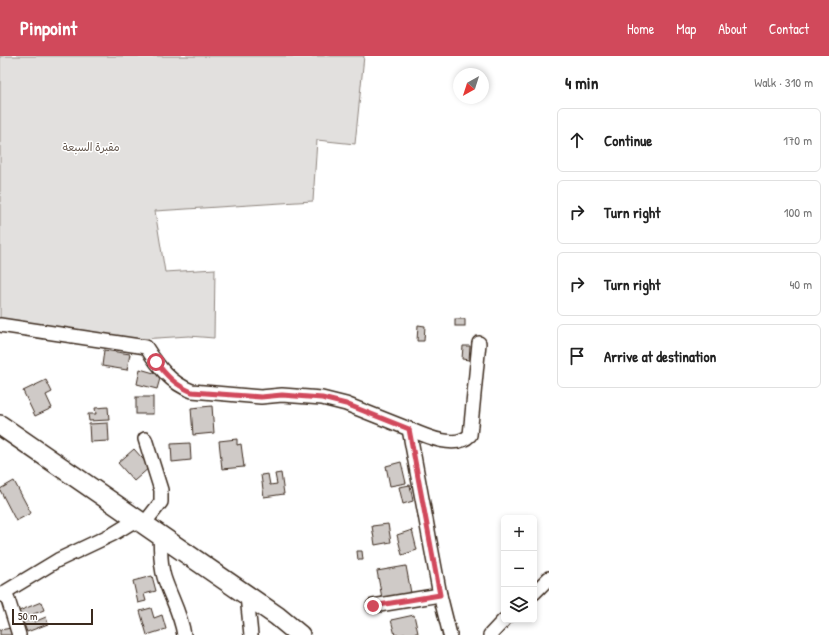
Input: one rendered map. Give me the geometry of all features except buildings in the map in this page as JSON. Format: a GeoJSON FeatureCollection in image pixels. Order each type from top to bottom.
{"type":"FeatureCollection","features":[{"type":"Feature","properties":{"kind":"street"},"geometry":{"type":"LineString","coordinates":[[0,326],[146,347],[166,375],[181,388],[192,392],[261,397],[282,395],[322,398],[346,404],[426,436],[456,443],[465,440],[470,435],[479,343]]}},
{"type":"Feature","properties":{"kind":"street"},"geometry":{"type":"LineString","coordinates":[[0,425],[160,537],[248,596],[300,635]]}},
{"type":"Feature","properties":{"kind":"street"},"geometry":{"type":"LineString","coordinates":[[409,429],[440,595],[450,635]]}},
{"type":"Feature","properties":{"kind":"street"},"geometry":{"type":"LineString","coordinates":[[19,635],[3,594],[58,560],[140,522],[161,502],[161,490],[145,439]]}},
{"type":"Feature","properties":{"kind":"street"},"geometry":{"type":"LineString","coordinates":[[160,537],[163,576],[182,624],[184,635]]}},
{"type":"Feature","properties":{"kind":"street"},"geometry":{"type":"LineString","coordinates":[[537,590],[549,578]]}},
{"type":"Feature","properties":{"kind":"street"},"geometry":{"type":"LineString","coordinates":[[373,606],[440,595]]}},
{"type":"Feature","properties":{"kind":"street"},"geometry":{"type":"LineString","coordinates":[[248,596],[251,635]]}},
{"type":"Feature","properties":{"kind":"street"},"geometry":{"type":"LineString","coordinates":[[490,635],[501,623]]}},
{"type":"Feature","properties":{"kind":"green space","name":"مقبرة السبعة"},"geometry":{"type":"Polygon","coordinates":[[[0,56],[364,56],[355,144],[317,140],[313,201],[155,211],[165,272],[215,269],[214,338],[189,336],[141,339],[0,322],[0,56]]]}},
{"type":"Feature","properties":{"kind":"route"},"geometry":{"type":"LineString","coordinates":[[156,362],[171,380],[181,388],[192,392],[261,397],[292,395],[316,399],[322,398],[346,404],[409,429],[440,595],[373,606]]}}]}
